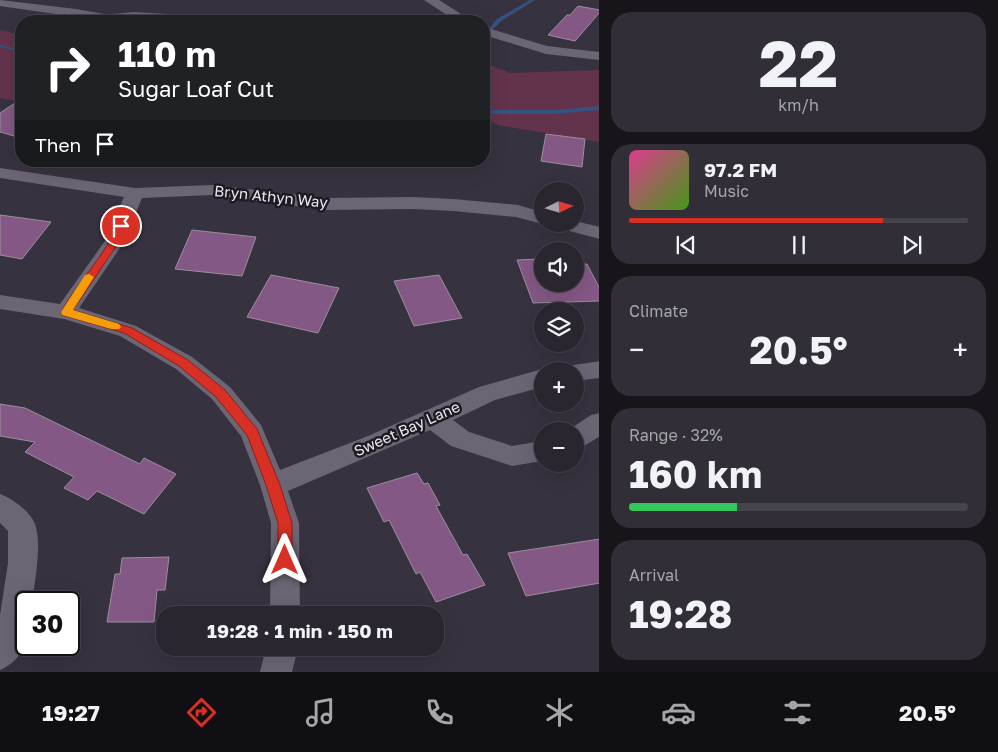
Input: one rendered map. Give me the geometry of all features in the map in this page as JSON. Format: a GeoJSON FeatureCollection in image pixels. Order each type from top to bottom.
{"type":"FeatureCollection","features":[{"type":"Feature","properties":{"kind":"street"},"geometry":{"type":"LineString","coordinates":[[430,0],[452,15]]}},
{"type":"Feature","properties":{"kind":"street"},"geometry":{"type":"LineString","coordinates":[[0,2],[68,6],[97,15]]}},
{"type":"Feature","properties":{"kind":"street"},"geometry":{"type":"LineString","coordinates":[[490,33],[546,50],[599,56]]}},
{"type":"Feature","properties":{"kind":"street","name":"Bryn Athyn Way"},"geometry":{"type":"LineString","coordinates":[[0,173],[135,193],[212,190],[326,204],[414,203],[518,211],[534,216]]}},
{"type":"Feature","properties":{"kind":"street"},"geometry":{"type":"LineString","coordinates":[[66,312],[77,293],[114,242],[135,193]]}},
{"type":"Feature","properties":{"kind":"street"},"geometry":{"type":"LineString","coordinates":[[584,229],[599,233]]}},
{"type":"Feature","properties":{"kind":"street"},"geometry":{"type":"LineString","coordinates":[[0,302],[66,312],[128,331],[184,363],[221,393],[252,432],[273,485],[285,523],[284,606]]}},
{"type":"Feature","properties":{"kind":"street"},"geometry":{"type":"LineString","coordinates":[[584,371],[599,369]]}},
{"type":"Feature","properties":{"kind":"street","name":"Sweet Bay Lane"},"geometry":{"type":"LineString","coordinates":[[273,485],[488,393],[534,380]]}},
{"type":"Feature","properties":{"kind":"street"},"geometry":{"type":"LineString","coordinates":[[433,418],[460,439],[512,456],[534,452]]}},
{"type":"Feature","properties":{"kind":"street"},"geometry":{"type":"LineString","coordinates":[[584,433],[599,422]]}},
{"type":"Feature","properties":{"kind":"street"},"geometry":{"type":"LineString","coordinates":[[0,506],[22,526],[23,563],[12,638],[0,654]]}},
{"type":"Feature","properties":{"kind":"street"},"geometry":{"type":"LineString","coordinates":[[276,672],[280,656]]}},
{"type":"Feature","properties":{"kind":"lane"},"geometry":{"type":"LineString","coordinates":[[124,15],[151,15]]}},
{"type":"Feature","properties":{"kind":"shaded area"},"geometry":{"type":"Polygon","coordinates":[[[0,30],[15,34],[15,101],[0,98],[0,30]]]}},
{"type":"Feature","properties":{"kind":"shaded area"},"geometry":{"type":"Polygon","coordinates":[[[490,65],[510,73],[599,70],[599,142],[498,125],[490,121],[490,65]]]}},
{"type":"Feature","properties":{"kind":"building"},"geometry":{"type":"Polygon","coordinates":[[[578,6],[599,10],[599,13],[575,41],[548,35],[567,15],[570,15],[578,6]]]}},
{"type":"Feature","properties":{"kind":"building"},"geometry":{"type":"Polygon","coordinates":[[[15,103],[15,136],[0,132],[0,113],[15,103]]]}},
{"type":"Feature","properties":{"kind":"building"},"geometry":{"type":"Polygon","coordinates":[[[546,134],[585,139],[582,167],[541,161],[546,134]]]}},
{"type":"Feature","properties":{"kind":"building"},"geometry":{"type":"Polygon","coordinates":[[[0,215],[51,222],[22,259],[0,255],[0,215]]]}},
{"type":"Feature","properties":{"kind":"building"},"geometry":{"type":"Polygon","coordinates":[[[192,230],[256,237],[242,276],[175,269],[192,230]]]}},
{"type":"Feature","properties":{"kind":"building"},"geometry":{"type":"Polygon","coordinates":[[[534,259],[534,292],[584,292],[584,264],[587,264],[599,287],[599,301],[533,303],[517,260],[534,259]]]}},
{"type":"Feature","properties":{"kind":"building"},"geometry":{"type":"Polygon","coordinates":[[[271,275],[339,288],[318,333],[247,317],[271,275]]]}},
{"type":"Feature","properties":{"kind":"building"},"geometry":{"type":"Polygon","coordinates":[[[439,275],[462,318],[414,326],[394,281],[439,275]]]}},
{"type":"Feature","properties":{"kind":"building"},"geometry":{"type":"Polygon","coordinates":[[[0,404],[25,408],[140,464],[144,458],[176,474],[144,514],[97,491],[88,500],[64,488],[74,477],[25,452],[35,442],[0,436],[0,404]]]}},
{"type":"Feature","properties":{"kind":"building"},"geometry":{"type":"Polygon","coordinates":[[[417,473],[424,484],[428,483],[440,505],[436,506],[463,555],[467,554],[485,585],[436,602],[420,572],[416,574],[389,520],[384,522],[367,488],[417,473]]]}},
{"type":"Feature","properties":{"kind":"building"},"geometry":{"type":"Polygon","coordinates":[[[599,539],[599,583],[526,596],[508,553],[599,539]]]}},
{"type":"Feature","properties":{"kind":"building"},"geometry":{"type":"Polygon","coordinates":[[[169,557],[165,590],[157,590],[154,622],[107,622],[115,574],[120,574],[122,558],[169,557]]]}},
{"type":"Feature","properties":{"kind":"waterway"},"geometry":{"type":"LineString","coordinates":[[490,30],[499,20],[533,0]]}},
{"type":"Feature","properties":{"kind":"waterway"},"geometry":{"type":"LineString","coordinates":[[0,46],[15,50]]}},
{"type":"Feature","properties":{"kind":"waterway"},"geometry":{"type":"LineString","coordinates":[[490,112],[555,112],[599,108]]}},
{"type":"Feature","properties":{"kind":"slow traffic"},"geometry":{"type":"LineString","coordinates":[[89,277],[66,312],[115,327]]}},
{"type":"Feature","properties":{"kind":"route"},"geometry":{"type":"LineString","coordinates":[[121,226],[114,242],[77,293],[66,312],[128,331],[184,363],[221,393],[252,432],[273,485],[285,523],[285,560]]}}]}
